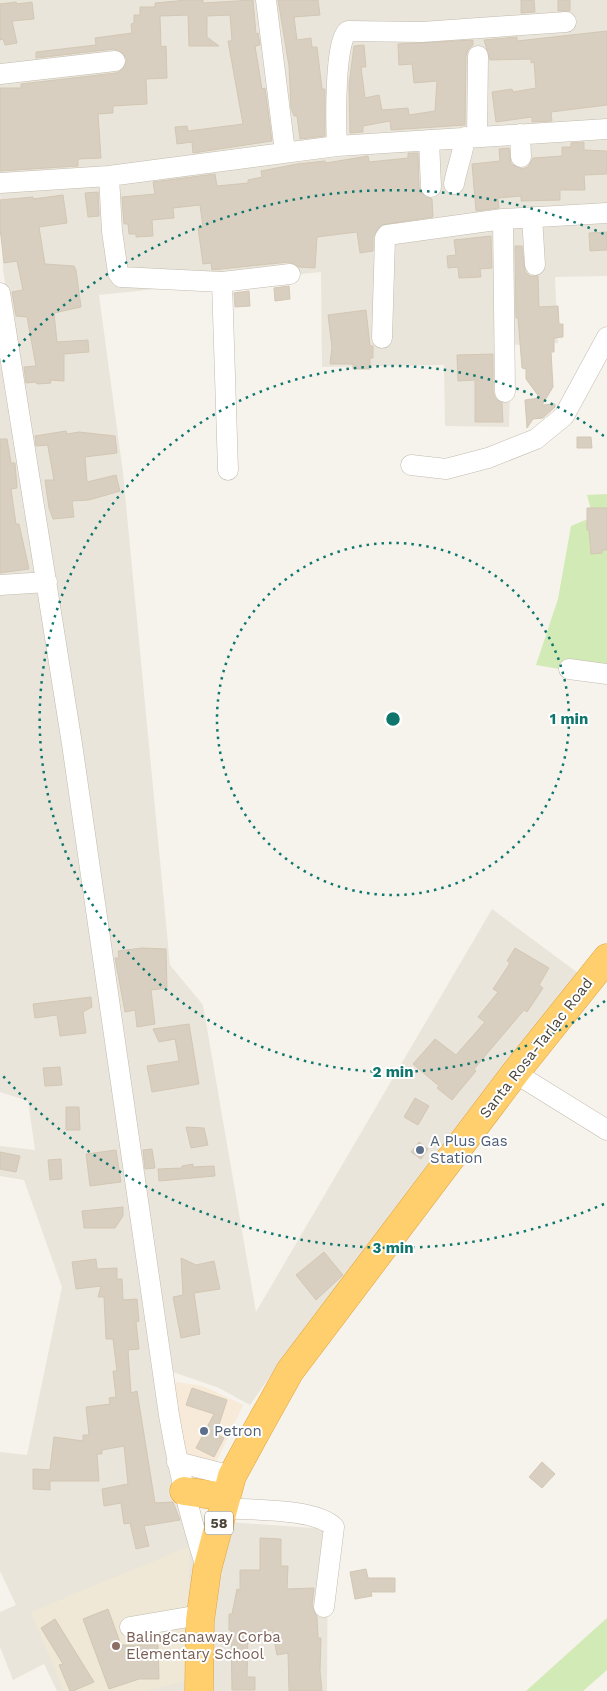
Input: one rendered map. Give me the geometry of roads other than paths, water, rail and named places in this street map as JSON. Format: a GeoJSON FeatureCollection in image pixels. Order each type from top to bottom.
{"type":"FeatureCollection","features":[{"type":"Feature","properties":{"kind":"highway","name":"Santa Rosa-Tarlac Road"},"geometry":{"type":"LineString","coordinates":[[200,1691],[200,1615],[207,1570],[226,1493],[290,1371],[515,1073],[607,958]]}},
{"type":"Feature","properties":{"kind":"highway"},"geometry":{"type":"LineString","coordinates":[[184,1491],[226,1493]]}},
{"type":"Feature","properties":{"kind":"street"},"geometry":{"type":"LineString","coordinates":[[266,0],[286,152]]}},
{"type":"Feature","properties":{"kind":"street"},"geometry":{"type":"LineString","coordinates":[[337,146],[338,71],[342,38],[348,31],[422,32],[566,22]]}},
{"type":"Feature","properties":{"kind":"street"},"geometry":{"type":"LineString","coordinates":[[454,184],[457,168],[471,137],[478,56]]}},
{"type":"Feature","properties":{"kind":"street"},"geometry":{"type":"LineString","coordinates":[[0,74],[115,61]]}},
{"type":"Feature","properties":{"kind":"street"},"geometry":{"type":"LineString","coordinates":[[0,183],[109,176],[337,146],[607,128]]}},
{"type":"Feature","properties":{"kind":"street"},"geometry":{"type":"LineString","coordinates":[[520,134],[521,157]]}},
{"type":"Feature","properties":{"kind":"street"},"geometry":{"type":"LineString","coordinates":[[429,140],[431,187]]}},
{"type":"Feature","properties":{"kind":"street"},"geometry":{"type":"LineString","coordinates":[[109,176],[112,231],[118,273],[121,278],[222,282],[290,274]]}},
{"type":"Feature","properties":{"kind":"street"},"geometry":{"type":"LineString","coordinates":[[382,338],[387,234],[503,219],[607,213]]}},
{"type":"Feature","properties":{"kind":"street"},"geometry":{"type":"LineString","coordinates":[[532,217],[535,265]]}},
{"type":"Feature","properties":{"kind":"street"},"geometry":{"type":"LineString","coordinates":[[503,219],[505,392]]}},
{"type":"Feature","properties":{"kind":"street"},"geometry":{"type":"LineString","coordinates":[[222,282],[228,470]]}},
{"type":"Feature","properties":{"kind":"street"},"geometry":{"type":"LineString","coordinates":[[0,293],[6,374],[46,582],[177,1462],[207,1570]]}},
{"type":"Feature","properties":{"kind":"street"},"geometry":{"type":"LineString","coordinates":[[411,465],[446,469],[488,458],[536,439],[564,416],[607,337]]}},
{"type":"Feature","properties":{"kind":"street"},"geometry":{"type":"LineString","coordinates":[[0,585],[46,582]]}},
{"type":"Feature","properties":{"kind":"street"},"geometry":{"type":"LineString","coordinates":[[569,669],[607,674]]}},
{"type":"Feature","properties":{"kind":"street"},"geometry":{"type":"LineString","coordinates":[[515,1073],[607,1130]]}},
{"type":"Feature","properties":{"kind":"street"},"geometry":{"type":"LineString","coordinates":[[177,1462],[226,1493],[328,1521],[334,1527],[324,1607]]}},
{"type":"Feature","properties":{"kind":"street"},"geometry":{"type":"LineString","coordinates":[[130,1627],[200,1615]]}},
{"type":"Feature","properties":{"kind":"place","name":"A Plus Gas Station"},"geometry":{"type":"Point","coordinates":[420,1150]}},
{"type":"Feature","properties":{"kind":"place","name":"Petron"},"geometry":{"type":"Point","coordinates":[204,1431]}},
{"type":"Feature","properties":{"kind":"place","name":"Balingcanaway Corba Elementary School"},"geometry":{"type":"Point","coordinates":[116,1646]}}]}
